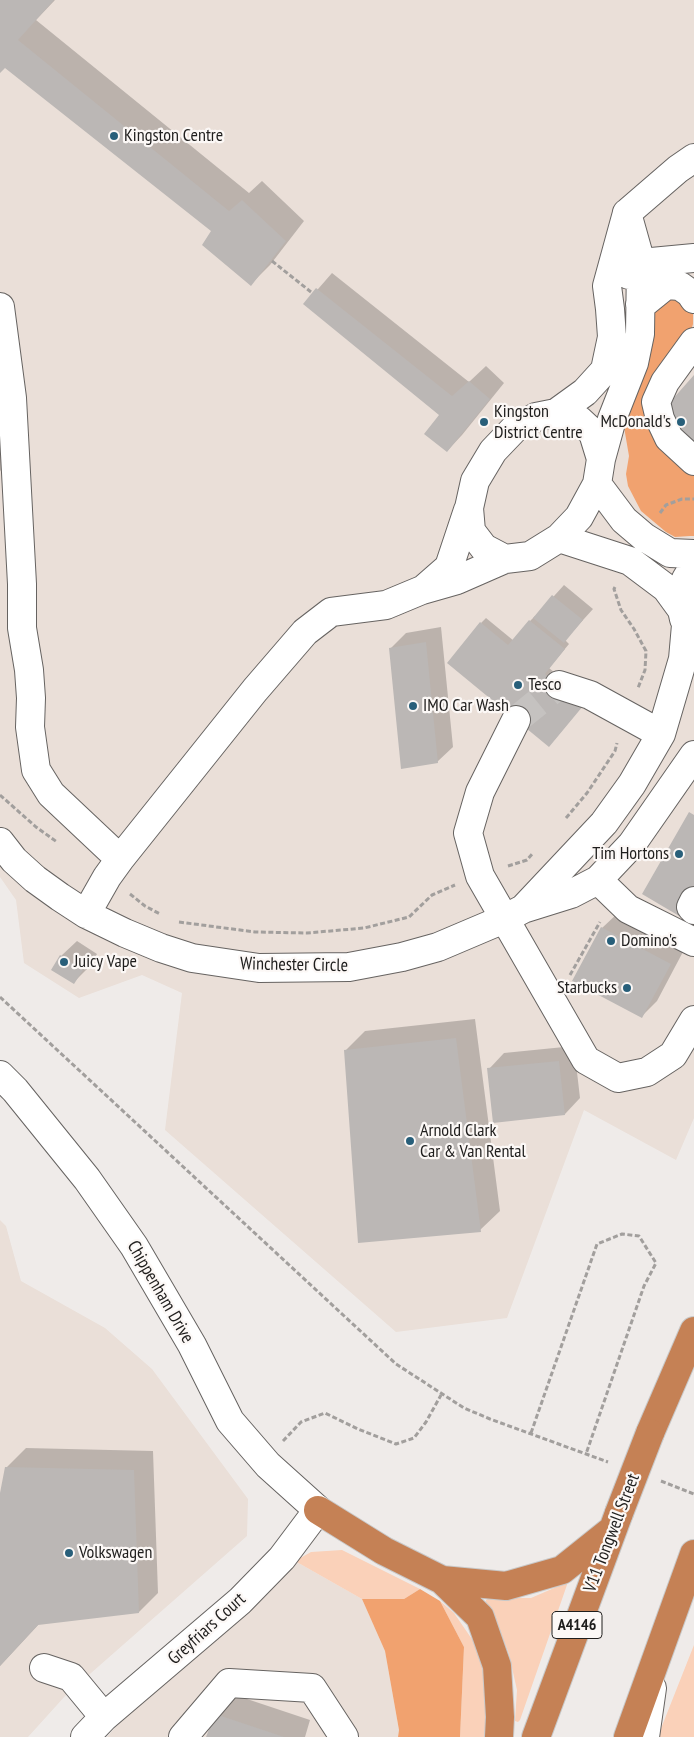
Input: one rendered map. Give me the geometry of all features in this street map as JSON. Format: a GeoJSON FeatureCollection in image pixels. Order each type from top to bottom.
{"type":"FeatureCollection","features":[{"type":"Feature","properties":{"kind":"highway","name":"V11 Tongwell Street"},"geometry":{"type":"LineString","coordinates":[[536,1737],[615,1521],[694,1330]]}},
{"type":"Feature","properties":{"kind":"highway"},"geometry":{"type":"LineString","coordinates":[[318,1510],[384,1551],[442,1580],[480,1617],[497,1666],[500,1717],[499,1737]]}},
{"type":"Feature","properties":{"kind":"highway"},"geometry":{"type":"LineString","coordinates":[[442,1580],[506,1586],[562,1570],[615,1521]]}},
{"type":"Feature","properties":{"kind":"highway"},"geometry":{"type":"LineString","coordinates":[[628,1737],[694,1554]]}},
{"type":"Feature","properties":{"kind":"street"},"geometry":{"type":"LineString","coordinates":[[422,590],[449,567],[475,481],[493,451],[515,428],[536,417],[556,413],[585,392],[605,370],[612,337],[607,286],[627,213],[678,169],[694,158]]}},
{"type":"Feature","properties":{"kind":"street"},"geometry":{"type":"LineString","coordinates":[[86,914],[113,868],[255,690],[305,632],[331,612],[386,605],[422,590],[457,580],[504,560],[530,556],[559,538],[579,517],[599,471],[612,419],[634,363],[640,334],[641,263],[627,213]]}},
{"type":"Feature","properties":{"kind":"street"},"geometry":{"type":"LineString","coordinates":[[610,309],[623,282],[641,263],[689,264]]}},
{"type":"Feature","properties":{"kind":"street"},"geometry":{"type":"LineString","coordinates":[[640,304],[666,285],[680,286],[690,292],[694,299]]}},
{"type":"Feature","properties":{"kind":"street"},"geometry":{"type":"LineString","coordinates":[[0,307],[12,398],[9,533],[22,584],[22,628],[29,670],[31,698],[30,727],[36,770],[50,794],[113,868]]}},
{"type":"Feature","properties":{"kind":"street"},"geometry":{"type":"LineString","coordinates":[[694,342],[665,382],[656,402],[660,419],[669,438],[694,461]]}},
{"type":"Feature","properties":{"kind":"street"},"geometry":{"type":"LineString","coordinates":[[556,413],[579,420],[593,433],[599,471],[624,520],[644,537],[670,553],[694,554]]}},
{"type":"Feature","properties":{"kind":"street"},"geometry":{"type":"LineString","coordinates":[[468,508],[471,531],[484,548],[504,560]]}},
{"type":"Feature","properties":{"kind":"street"},"geometry":{"type":"LineString","coordinates":[[559,538],[630,561],[666,588],[687,624]]}},
{"type":"Feature","properties":{"kind":"street","name":"Winchester Circle"},"geometry":{"type":"LineString","coordinates":[[514,914],[604,823],[632,784],[661,734],[683,659],[687,624],[682,594],[686,579],[694,566]]}},
{"type":"Feature","properties":{"kind":"street"},"geometry":{"type":"LineString","coordinates":[[559,686],[590,695],[661,734]]}},
{"type":"Feature","properties":{"kind":"street"},"geometry":{"type":"LineString","coordinates":[[516,720],[480,792],[468,833],[480,876],[514,914],[554,1004],[586,1060],[618,1078],[647,1072],[673,1054],[694,1020]]}},
{"type":"Feature","properties":{"kind":"street","name":"Winchester Circle"},"geometry":{"type":"LineString","coordinates":[[0,842],[14,860],[35,879],[86,914],[152,944],[192,958],[268,968],[348,967],[402,957],[438,947],[514,914],[572,894],[606,888],[632,844],[694,755]]}},
{"type":"Feature","properties":{"kind":"street"},"geometry":{"type":"LineString","coordinates":[[606,888],[628,910],[694,942]]}},
{"type":"Feature","properties":{"kind":"street"},"geometry":{"type":"LineString","coordinates":[[694,902],[691,907],[694,910]]}},
{"type":"Feature","properties":{"kind":"street","name":"Chippenham Drive"},"geometry":{"type":"LineString","coordinates":[[0,1075],[15,1090],[87,1179],[134,1246],[192,1344],[230,1421],[268,1465],[318,1510]]}},
{"type":"Feature","properties":{"kind":"street","name":"Greyfriars Court"},"geometry":{"type":"LineString","coordinates":[[85,1737],[104,1717],[240,1601],[282,1558],[318,1510]]}},
{"type":"Feature","properties":{"kind":"street"},"geometry":{"type":"LineString","coordinates":[[645,1737],[657,1654]]}},
{"type":"Feature","properties":{"kind":"street"},"geometry":{"type":"LineString","coordinates":[[44,1668],[71,1677],[104,1717]]}},
{"type":"Feature","properties":{"kind":"street"},"geometry":{"type":"LineString","coordinates":[[182,1737],[229,1683],[312,1688],[344,1737]]}},
{"type":"Feature","properties":{"kind":"path"},"geometry":{"type":"LineString","coordinates":[[272,261],[311,292]]}},
{"type":"Feature","properties":{"kind":"path"},"geometry":{"type":"LineString","coordinates":[[644,537],[655,518],[666,505],[682,499],[694,499]]}},
{"type":"Feature","properties":{"kind":"path"},"geometry":{"type":"LineString","coordinates":[[565,819],[587,792],[615,751],[625,713],[645,670],[646,651],[621,610],[614,589],[630,561]]}},
{"type":"Feature","properties":{"kind":"path"},"geometry":{"type":"LineString","coordinates":[[0,795],[36,827],[64,847]]}},
{"type":"Feature","properties":{"kind":"path"},"geometry":{"type":"LineString","coordinates":[[178,921],[255,932],[307,933],[364,928],[409,917],[432,895],[526,860],[534,853]]}},
{"type":"Feature","properties":{"kind":"path"},"geometry":{"type":"LineString","coordinates":[[113,868],[145,906],[162,915]]}},
{"type":"Feature","properties":{"kind":"path"},"geometry":{"type":"LineString","coordinates":[[554,1004],[606,888]]}},
{"type":"Feature","properties":{"kind":"path"},"geometry":{"type":"LineString","coordinates":[[0,997],[396,1364],[442,1395],[473,1412],[586,1454],[644,1286],[656,1263],[639,1236],[622,1234],[597,1244],[531,1433]]}},
{"type":"Feature","properties":{"kind":"path"},"geometry":{"type":"LineString","coordinates":[[268,1465],[282,1442],[301,1422],[325,1413],[396,1444],[414,1438],[442,1395]]}},
{"type":"Feature","properties":{"kind":"shaded area"},"geometry":{"type":"Polygon","coordinates":[[[0,0],[694,0],[694,1118],[676,1160],[584,1110],[507,1318],[396,1332],[165,1130],[182,993],[142,975],[79,998],[24,963],[16,900],[0,877],[0,0]]]}},
{"type":"Feature","properties":{"kind":"shaded area"},"geometry":{"type":"Polygon","coordinates":[[[675,294],[693,312],[693,324],[690,334],[657,379],[694,472],[694,536],[675,537],[641,511],[628,486],[626,474],[629,456],[624,427],[648,316],[675,294]]]}},
{"type":"Feature","properties":{"kind":"shaded area"},"geometry":{"type":"Polygon","coordinates":[[[0,1220],[6,1226],[21,1281],[105,1328],[152,1369],[248,1499],[247,1536],[66,1695],[28,1737],[0,1737],[0,1220]]]}},
{"type":"Feature","properties":{"kind":"shaded area"},"geometry":{"type":"Polygon","coordinates":[[[342,1550],[420,1589],[404,1599],[362,1599],[295,1561],[311,1552],[342,1550]]]}},
{"type":"Feature","properties":{"kind":"shaded area"},"geometry":{"type":"Polygon","coordinates":[[[295,1561],[362,1599],[385,1651],[399,1730],[398,1737],[107,1737],[119,1723],[295,1561]]]}},
{"type":"Feature","properties":{"kind":"shaded area"},"geometry":{"type":"Polygon","coordinates":[[[568,1582],[520,1720],[518,1722],[515,1721],[517,1690],[509,1654],[497,1623],[485,1605],[486,1600],[489,1598],[531,1598],[568,1582]]]}},
{"type":"Feature","properties":{"kind":"shaded area"},"geometry":{"type":"Polygon","coordinates":[[[420,1589],[440,1601],[464,1647],[460,1737],[398,1737],[399,1730],[385,1651],[362,1599],[404,1599],[420,1589]]]}},
{"type":"Feature","properties":{"kind":"shaded area"},"geometry":{"type":"Polygon","coordinates":[[[440,1601],[454,1613],[478,1648],[487,1681],[487,1737],[460,1737],[464,1647],[440,1601]]]}},
{"type":"Feature","properties":{"kind":"shaded area"},"geometry":{"type":"Polygon","coordinates":[[[694,1645],[694,1737],[659,1737],[660,1731],[694,1645]]]}},
{"type":"Feature","properties":{"kind":"building","name":"Kingston Centre"},"geometry":{"type":"Polygon","coordinates":[[[0,0],[54,0],[18,40],[229,211],[242,200],[286,241],[251,286],[202,245],[211,231],[5,68],[0,73],[0,0]]]}},
{"type":"Feature","properties":{"kind":"building"},"geometry":{"type":"Polygon","coordinates":[[[316,288],[452,396],[469,381],[490,399],[447,452],[424,434],[439,415],[303,304],[316,288]]]}},
{"type":"Feature","properties":{"kind":"building","name":"McDonald's"},"geometry":{"type":"Polygon","coordinates":[[[694,375],[694,455],[664,409],[694,375]]]}},
{"type":"Feature","properties":{"kind":"building"},"geometry":{"type":"Polygon","coordinates":[[[552,595],[583,620],[564,643],[533,618],[552,595]]]}},
{"type":"Feature","properties":{"kind":"building"},"geometry":{"type":"Polygon","coordinates":[[[529,620],[565,649],[545,674],[583,706],[549,747],[447,663],[480,622],[508,645],[529,620]]]}},
{"type":"Feature","properties":{"kind":"building","name":"IMO Car Wash"},"geometry":{"type":"Polygon","coordinates":[[[426,642],[438,763],[401,769],[389,648],[426,642]]]}},
{"type":"Feature","properties":{"kind":"building","name":"Tim Hortons"},"geometry":{"type":"Polygon","coordinates":[[[689,812],[694,815],[694,896],[686,920],[642,894],[689,812]]]}},
{"type":"Feature","properties":{"kind":"building"},"geometry":{"type":"Polygon","coordinates":[[[601,927],[671,964],[642,1018],[572,981],[601,927]]]}},
{"type":"Feature","properties":{"kind":"building","name":"Juicy Vape"},"geometry":{"type":"Polygon","coordinates":[[[60,955],[83,970],[74,984],[51,970],[60,955]]]}},
{"type":"Feature","properties":{"kind":"building","name":"Arnold Clark Car & Van Rental"},"geometry":{"type":"Polygon","coordinates":[[[456,1038],[481,1232],[358,1243],[344,1050],[456,1038]]]}},
{"type":"Feature","properties":{"kind":"building"},"geometry":{"type":"Polygon","coordinates":[[[559,1061],[565,1115],[493,1123],[487,1068],[559,1061]]]}},
{"type":"Feature","properties":{"kind":"building","name":"Volkswagen"},"geometry":{"type":"Polygon","coordinates":[[[5,1467],[134,1470],[139,1613],[38,1625],[0,1666],[0,1493],[5,1467]]]}},
{"type":"Feature","properties":{"kind":"building"},"geometry":{"type":"Polygon","coordinates":[[[215,1714],[284,1737],[206,1737],[215,1714]]]}},
{"type":"Feature","properties":{"kind":"tunnel"},"geometry":{"type":"LineString","coordinates":[[516,720],[559,685]]}},
{"type":"Feature","properties":{"kind":"place","name":"Kingston Centre"},"geometry":{"type":"Point","coordinates":[114,136]}},
{"type":"Feature","properties":{"kind":"place","name":"Kingston District Centre"},"geometry":{"type":"Point","coordinates":[484,422]}},
{"type":"Feature","properties":{"kind":"place","name":"McDonald's"},"geometry":{"type":"Point","coordinates":[681,422]}},
{"type":"Feature","properties":{"kind":"place","name":"Tesco"},"geometry":{"type":"Point","coordinates":[518,685]}},
{"type":"Feature","properties":{"kind":"place","name":"IMO Car Wash"},"geometry":{"type":"Point","coordinates":[413,706]}},
{"type":"Feature","properties":{"kind":"place","name":"Tim Hortons"},"geometry":{"type":"Point","coordinates":[679,854]}},
{"type":"Feature","properties":{"kind":"place","name":"Domino's"},"geometry":{"type":"Point","coordinates":[611,941]}},
{"type":"Feature","properties":{"kind":"place","name":"Juicy Vape"},"geometry":{"type":"Point","coordinates":[64,962]}},
{"type":"Feature","properties":{"kind":"place","name":"Starbucks"},"geometry":{"type":"Point","coordinates":[627,988]}},
{"type":"Feature","properties":{"kind":"place","name":"Arnold Clark Car & Van Rental"},"geometry":{"type":"Point","coordinates":[410,1141]}},
{"type":"Feature","properties":{"kind":"place","name":"Volkswagen"},"geometry":{"type":"Point","coordinates":[69,1553]}}]}
